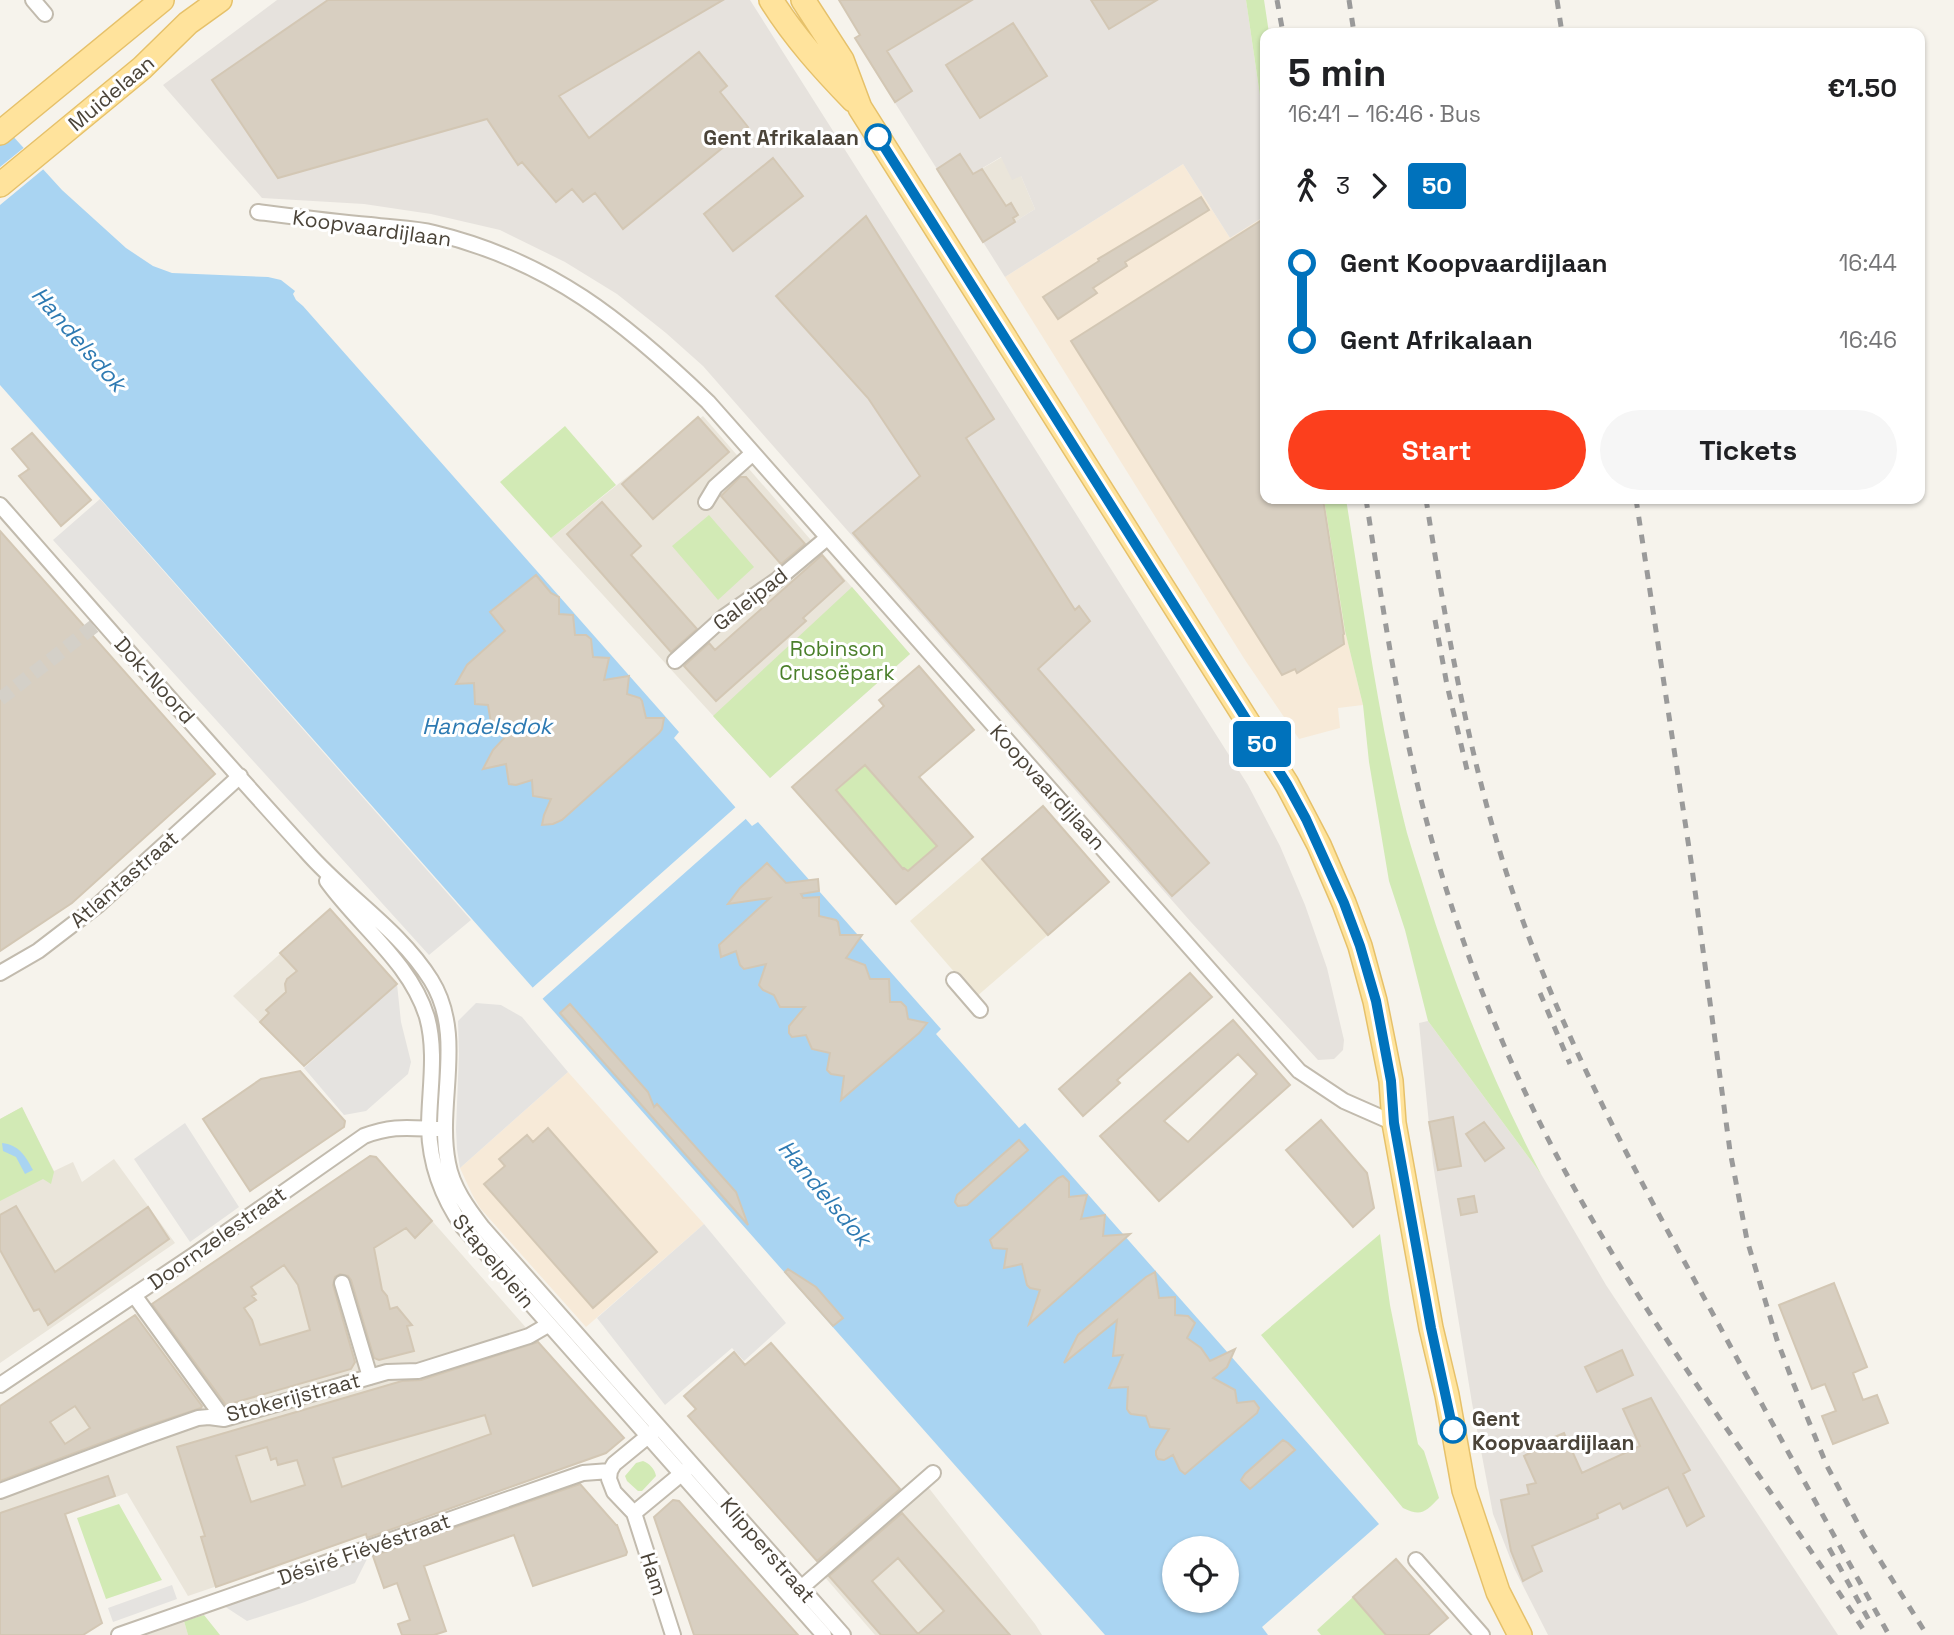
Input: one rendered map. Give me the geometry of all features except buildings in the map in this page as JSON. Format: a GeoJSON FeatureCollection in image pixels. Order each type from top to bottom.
{"type":"FeatureCollection","features":[{"type":"Feature","properties":{"kind":"main road","name":"Muidelaan"},"geometry":{"type":"LineString","coordinates":[[0,133],[162,0]]}},
{"type":"Feature","properties":{"kind":"main road","name":"Muidelaan"},"geometry":{"type":"LineString","coordinates":[[0,185],[142,68],[188,23],[220,0]]}},
{"type":"Feature","properties":{"kind":"main road"},"geometry":{"type":"LineString","coordinates":[[771,0],[782,18],[821,66],[860,107]]}},
{"type":"Feature","properties":{"kind":"main road"},"geometry":{"type":"LineString","coordinates":[[803,0],[842,60],[860,107],[1287,784],[1344,903],[1376,1001],[1391,1081],[1394,1123],[1464,1490],[1498,1592],[1520,1635]]}},
{"type":"Feature","properties":{"kind":"street"},"geometry":{"type":"LineString","coordinates":[[33,0],[45,14]]}},
{"type":"Feature","properties":{"kind":"street","name":"Koopvaardijlaan"},"geometry":{"type":"LineString","coordinates":[[258,212],[432,232],[518,260],[570,288],[619,321],[708,402],[1299,1071],[1344,1101],[1394,1123]]}},
{"type":"Feature","properties":{"kind":"street"},"geometry":{"type":"LineString","coordinates":[[706,502],[715,487],[753,453]]}},
{"type":"Feature","properties":{"kind":"street","name":"Dok-Noord"},"geometry":{"type":"LineString","coordinates":[[0,505],[309,855],[402,943],[431,979],[437,991]]}},
{"type":"Feature","properties":{"kind":"street","name":"Galeipad"},"geometry":{"type":"LineString","coordinates":[[675,661],[724,617],[777,580],[827,538]]}},
{"type":"Feature","properties":{"kind":"street","name":"Atlantastraat"},"geometry":{"type":"LineString","coordinates":[[0,972],[38,951],[98,905],[240,776]]}},
{"type":"Feature","properties":{"kind":"street","name":"Dok-Noord"},"geometry":{"type":"LineString","coordinates":[[309,855],[337,895],[398,963],[419,999]]}},
{"type":"Feature","properties":{"kind":"street"},"geometry":{"type":"LineString","coordinates":[[954,980],[980,1010]]}},
{"type":"Feature","properties":{"kind":"street","name":"Stapelplein"},"geometry":{"type":"LineString","coordinates":[[437,991],[447,1022],[449,1054],[445,1129],[448,1165],[462,1199],[472,1214],[693,1464]]}},
{"type":"Feature","properties":{"kind":"street","name":"Stapelplein"},"geometry":{"type":"LineString","coordinates":[[419,999],[428,1020],[431,1041],[429,1129],[435,1172],[451,1210],[548,1325],[681,1474]]}},
{"type":"Feature","properties":{"kind":"street","name":"Doornzelestraat"},"geometry":{"type":"LineString","coordinates":[[0,1385],[364,1136],[392,1128],[445,1129]]}},
{"type":"Feature","properties":{"kind":"street"},"geometry":{"type":"LineString","coordinates":[[342,1283],[370,1377]]}},
{"type":"Feature","properties":{"kind":"street"},"geometry":{"type":"LineString","coordinates":[[134,1295],[224,1419]]}},
{"type":"Feature","properties":{"kind":"street","name":"Stokerijstraat"},"geometry":{"type":"LineString","coordinates":[[0,1491],[198,1419],[224,1419],[387,1371],[418,1371],[529,1336],[548,1325]]}},
{"type":"Feature","properties":{"kind":"street"},"geometry":{"type":"LineString","coordinates":[[604,1388],[616,1378]]}},
{"type":"Feature","properties":{"kind":"street"},"geometry":{"type":"LineString","coordinates":[[610,1471],[614,1464],[659,1426]]}},
{"type":"Feature","properties":{"kind":"street"},"geometry":{"type":"LineString","coordinates":[[634,1513],[693,1464]]}},
{"type":"Feature","properties":{"kind":"street","name":"Klipperstraat"},"geometry":{"type":"LineString","coordinates":[[693,1464],[844,1635]]}},
{"type":"Feature","properties":{"kind":"street","name":"Ham"},"geometry":{"type":"LineString","coordinates":[[610,1471],[611,1486],[634,1513],[673,1635]]}},
{"type":"Feature","properties":{"kind":"street","name":"Désiré Fiévéstraat"},"geometry":{"type":"LineString","coordinates":[[119,1635],[136,1632],[583,1473],[610,1471]]}},
{"type":"Feature","properties":{"kind":"street"},"geometry":{"type":"LineString","coordinates":[[801,1588],[933,1473]]}},
{"type":"Feature","properties":{"kind":"street","name":"Klipperstraat"},"geometry":{"type":"LineString","coordinates":[[681,1474],[824,1635]]}},
{"type":"Feature","properties":{"kind":"street"},"geometry":{"type":"LineString","coordinates":[[1416,1560],[1482,1635]]}},
{"type":"Feature","properties":{"kind":"shaded area"},"geometry":{"type":"Polygon","coordinates":[[[277,0],[750,0],[1248,785],[1280,846],[1305,905],[1327,968],[1344,1040],[1343,1050],[1334,1059],[1318,1060],[1191,922],[703,366],[617,294],[565,262],[500,230],[431,214],[364,204],[262,198],[163,85],[277,0]]]}},
{"type":"Feature","properties":{"kind":"shaded area"},"geometry":{"type":"Polygon","coordinates":[[[934,0],[1246,0],[1260,96],[1260,219],[1230,238],[1183,164],[1005,277],[983,242],[1035,209],[1021,176],[1012,180],[1001,157],[949,188],[869,62],[943,15],[934,0]]]}},
{"type":"Feature","properties":{"kind":"shaded area"},"geometry":{"type":"Polygon","coordinates":[[[1002,157],[1021,176],[1035,209],[983,242],[949,188],[1002,157]]]}},
{"type":"Feature","properties":{"kind":"shaded area"},"geometry":{"type":"Polygon","coordinates":[[[1183,164],[1230,238],[1260,219],[1260,504],[1325,504],[1345,631],[1363,705],[1338,708],[1340,728],[1299,739],[1245,660],[1005,277],[1183,164]]]}},
{"type":"Feature","properties":{"kind":"shaded area"},"geometry":{"type":"Polygon","coordinates":[[[703,416],[910,654],[770,778],[551,538],[703,416]]]}},
{"type":"Feature","properties":{"kind":"shaded area"},"geometry":{"type":"Polygon","coordinates":[[[100,499],[471,920],[429,955],[53,540],[100,499]]]}},
{"type":"Feature","properties":{"kind":"shaded area"},"geometry":{"type":"Polygon","coordinates":[[[1043,806],[1109,882],[976,997],[910,921],[1043,806]]]}},
{"type":"Feature","properties":{"kind":"shaded area"},"geometry":{"type":"Polygon","coordinates":[[[330,909],[397,984],[304,1066],[233,996],[330,909]]]}},
{"type":"Feature","properties":{"kind":"shaded area"},"geometry":{"type":"Polygon","coordinates":[[[397,984],[401,1022],[411,1062],[408,1074],[366,1111],[344,1115],[304,1068],[397,984]]]}},
{"type":"Feature","properties":{"kind":"shaded area"},"geometry":{"type":"Polygon","coordinates":[[[476,1003],[501,1005],[522,1017],[568,1072],[460,1168],[456,1129],[458,1021],[476,1003]]]}},
{"type":"Feature","properties":{"kind":"shaded area"},"geometry":{"type":"Polygon","coordinates":[[[1428,1021],[1541,1174],[1606,1285],[1838,1635],[1548,1635],[1514,1568],[1493,1514],[1433,1164],[1419,1023],[1428,1021]]]}},
{"type":"Feature","properties":{"kind":"shaded area"},"geometry":{"type":"Polygon","coordinates":[[[568,1072],[704,1224],[586,1327],[480,1208],[460,1168],[568,1072]]]}},
{"type":"Feature","properties":{"kind":"shaded area"},"geometry":{"type":"Polygon","coordinates":[[[22,1107],[54,1171],[73,1162],[82,1182],[114,1159],[175,1243],[0,1363],[0,1119],[22,1107]]]}},
{"type":"Feature","properties":{"kind":"shaded area"},"geometry":{"type":"Polygon","coordinates":[[[185,1123],[239,1207],[190,1242],[134,1159],[185,1123]]]}},
{"type":"Feature","properties":{"kind":"shaded area"},"geometry":{"type":"Polygon","coordinates":[[[376,1157],[623,1438],[606,1453],[188,1596],[127,1493],[65,1515],[102,1623],[92,1629],[0,1635],[0,1406],[326,1186],[376,1157]]]}},
{"type":"Feature","properties":{"kind":"shaded area"},"geometry":{"type":"Polygon","coordinates":[[[704,1224],[786,1323],[744,1361],[732,1348],[665,1405],[597,1318],[704,1224]]]}},
{"type":"Feature","properties":{"kind":"shaded area"},"geometry":{"type":"Polygon","coordinates":[[[921,1478],[1042,1635],[875,1635],[817,1568],[921,1478]]]}},
{"type":"Feature","properties":{"kind":"shaded area"},"geometry":{"type":"Polygon","coordinates":[[[370,1553],[355,1583],[302,1603],[247,1621],[221,1604],[370,1553]]]}},
{"type":"Feature","properties":{"kind":"shaded area"},"geometry":{"type":"Polygon","coordinates":[[[172,1585],[177,1599],[113,1622],[108,1608],[172,1585]]]}},
{"type":"Feature","properties":{"kind":"shaded area"},"geometry":{"type":"Polygon","coordinates":[[[184,1621],[188,1635],[143,1635],[184,1621]]]}},
{"type":"Feature","properties":{"kind":"green space"},"geometry":{"type":"Polygon","coordinates":[[[1246,0],[1264,0],[1268,28],[1260,28],[1260,96],[1246,0]]]}},
{"type":"Feature","properties":{"kind":"green space"},"geometry":{"type":"Polygon","coordinates":[[[565,426],[616,485],[551,538],[500,482],[565,426]]]}},
{"type":"Feature","properties":{"kind":"green space"},"geometry":{"type":"Polygon","coordinates":[[[1325,504],[1347,504],[1388,750],[1407,833],[1438,930],[1492,1071],[1541,1174],[1428,1021],[1405,930],[1389,881],[1369,762],[1363,705],[1345,631],[1325,504]]]}},
{"type":"Feature","properties":{"kind":"green space"},"geometry":{"type":"Polygon","coordinates":[[[709,515],[754,567],[718,600],[672,546],[709,515]]]}},
{"type":"Feature","properties":{"kind":"green space","name":"Robinson Crusoëpark"},"geometry":{"type":"Polygon","coordinates":[[[852,587],[910,654],[770,778],[713,716],[852,587]]]}},
{"type":"Feature","properties":{"kind":"green space"},"geometry":{"type":"Polygon","coordinates":[[[883,749],[871,772],[937,846],[916,864],[924,873],[915,880],[836,791],[883,749]]]}},
{"type":"Feature","properties":{"kind":"green space"},"geometry":{"type":"Polygon","coordinates":[[[22,1107],[54,1172],[51,1184],[43,1179],[0,1201],[0,1119],[22,1107]]]}},
{"type":"Feature","properties":{"kind":"green space"},"geometry":{"type":"Polygon","coordinates":[[[1380,1234],[1390,1305],[1418,1444],[1424,1451],[1439,1498],[1423,1512],[1403,1508],[1261,1335],[1380,1234]]]}},
{"type":"Feature","properties":{"kind":"green space"},"geometry":{"type":"Polygon","coordinates":[[[643,1461],[651,1467],[656,1476],[642,1491],[638,1491],[625,1476],[636,1463],[643,1461]]]}},
{"type":"Feature","properties":{"kind":"green space"},"geometry":{"type":"Polygon","coordinates":[[[119,1504],[162,1580],[106,1599],[77,1518],[119,1504]]]}},
{"type":"Feature","properties":{"kind":"green space"},"geometry":{"type":"Polygon","coordinates":[[[1353,1597],[1386,1635],[1321,1635],[1317,1630],[1353,1597]]]}},
{"type":"Feature","properties":{"kind":"green space"},"geometry":{"type":"Polygon","coordinates":[[[204,1615],[220,1635],[188,1635],[184,1621],[204,1615]]]}},
{"type":"Feature","properties":{"kind":"water","name":"Handelsdok"},"geometry":{"type":"Polygon","coordinates":[[[0,122],[62,190],[126,248],[153,266],[172,273],[268,277],[281,280],[295,291],[293,294],[296,300],[679,732],[674,738],[752,826],[758,822],[941,1029],[936,1034],[1019,1128],[1025,1123],[1379,1524],[1262,1627],[1268,1635],[1105,1635],[0,385],[0,122]]]}},
{"type":"Feature","properties":{"kind":"water"},"geometry":{"type":"Polygon","coordinates":[[[2,1143],[21,1152],[33,1170],[25,1174],[16,1157],[3,1151],[2,1143]]]}},
{"type":"Feature","properties":{"kind":"pier"},"geometry":{"type":"Polygon","coordinates":[[[26,146],[46,167],[0,205],[0,167],[26,146]]]}},
{"type":"Feature","properties":{"kind":"pier"},"geometry":{"type":"Polygon","coordinates":[[[738,805],[749,816],[540,1001],[530,990],[738,805]]]}},
{"type":"Feature","properties":{"kind":"tunnel"},"geometry":{"type":"LineString","coordinates":[[0,699],[102,620]]}},
{"type":"Feature","properties":{"kind":"railway"},"geometry":{"type":"LineString","coordinates":[[1277,0],[1282,28]]}},
{"type":"Feature","properties":{"kind":"railway"},"geometry":{"type":"LineString","coordinates":[[1349,0],[1353,28]]}},
{"type":"Feature","properties":{"kind":"railway"},"geometry":{"type":"LineString","coordinates":[[1557,0],[1561,28]]}},
{"type":"Feature","properties":{"kind":"railway"},"geometry":{"type":"LineString","coordinates":[[1367,504],[1397,686],[1421,798],[1465,946],[1503,1042],[1546,1135],[1619,1264],[1700,1389],[1867,1635]]}},
{"type":"Feature","properties":{"kind":"railway"},"geometry":{"type":"LineString","coordinates":[[1427,504],[1451,648],[1472,747],[1498,845],[1532,947],[1601,1102],[1653,1203],[1889,1635]]}},
{"type":"Feature","properties":{"kind":"railway"},"geometry":{"type":"LineString","coordinates":[[1637,504],[1691,861],[1730,1151],[1747,1240],[1777,1340],[1827,1466],[1864,1535],[1927,1635]]}},
{"type":"Feature","properties":{"kind":"railway"},"geometry":{"type":"LineString","coordinates":[[1435,620],[1468,774]]}},
{"type":"Feature","properties":{"kind":"railway"},"geometry":{"type":"LineString","coordinates":[[1540,993],[1570,1064]]}},
{"type":"Feature","properties":{"kind":"railway"},"geometry":{"type":"LineString","coordinates":[[1829,1548],[1870,1622]]}},
{"type":"Feature","properties":{"kind":"bus line","name":"50"},"geometry":{"type":"LineString","coordinates":[[878,137],[1287,784],[1319,845],[1360,946],[1376,1001],[1391,1081],[1394,1123],[1431,1328],[1453,1430]]}},
{"type":"Feature","properties":{"kind":"place","name":"Gent Afrikalaan"},"geometry":{"type":"Point","coordinates":[878,137]}},
{"type":"Feature","properties":{"kind":"place","name":"Gent Koopvaardijlaan"},"geometry":{"type":"Point","coordinates":[1453,1430]}}]}
